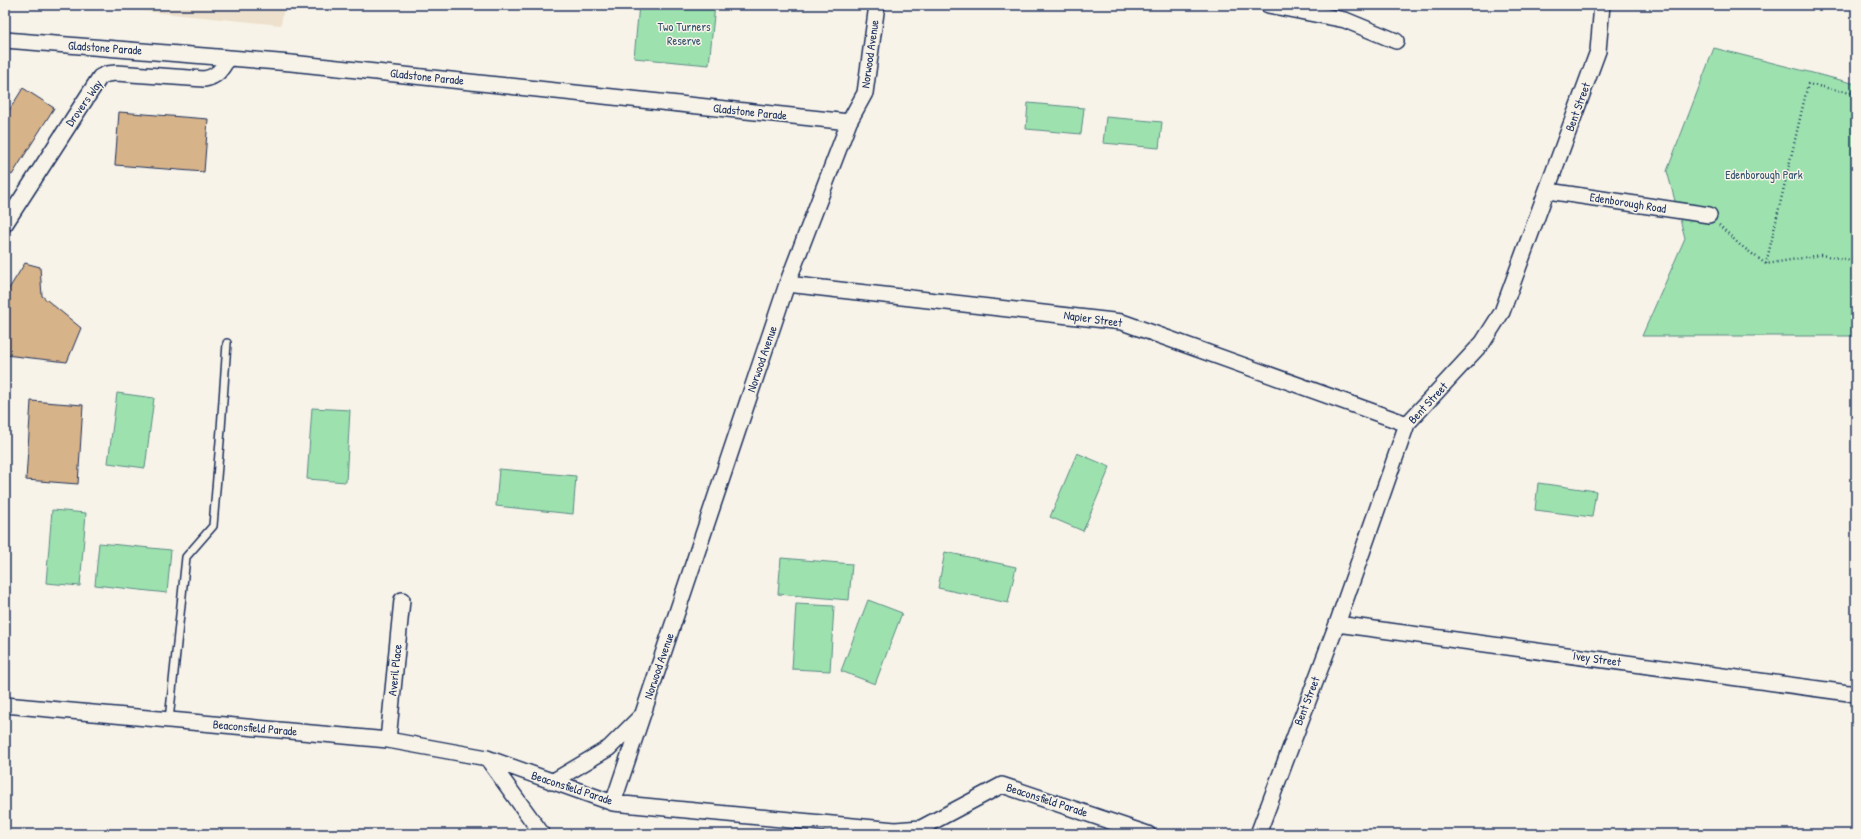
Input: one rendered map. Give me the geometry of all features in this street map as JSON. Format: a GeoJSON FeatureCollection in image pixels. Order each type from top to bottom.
{"type":"FeatureCollection","features":[{"type":"Feature","properties":{"kind":"street","name":"Norwood Avenue"},"geometry":{"type":"LineString","coordinates":[[613,803],[787,284],[849,122],[865,93],[877,5]]}},
{"type":"Feature","properties":{"kind":"street"},"geometry":{"type":"LineString","coordinates":[[1268,5],[1346,20],[1396,41]]}},
{"type":"Feature","properties":{"kind":"street","name":"Bent Street"},"geometry":{"type":"LineString","coordinates":[[1258,834],[1338,624],[1407,424],[1483,342],[1502,312],[1548,191],[1598,51],[1602,5]]}},
{"type":"Feature","properties":{"kind":"street","name":"Gladstone Parade"},"geometry":{"type":"LineString","coordinates":[[5,40],[228,58],[849,122]]}},
{"type":"Feature","properties":{"kind":"street","name":"Drovers Way"},"geometry":{"type":"LineString","coordinates":[[5,224],[100,77],[116,73],[204,79],[213,78],[228,58]]}},
{"type":"Feature","properties":{"kind":"street","name":"Edenborough Road"},"geometry":{"type":"LineString","coordinates":[[1548,191],[1709,215]]}},
{"type":"Feature","properties":{"kind":"street","name":"Napier Street"},"geometry":{"type":"LineString","coordinates":[[787,284],[1122,322],[1407,424]]}},
{"type":"Feature","properties":{"kind":"street","name":"Averil Place"},"geometry":{"type":"LineString","coordinates":[[388,740],[402,600]]}},
{"type":"Feature","properties":{"kind":"street","name":"Ivey Street"},"geometry":{"type":"LineString","coordinates":[[1338,624],[1856,694]]}},
{"type":"Feature","properties":{"kind":"street","name":"Beaconsfield Parade"},"geometry":{"type":"LineString","coordinates":[[5,705],[388,740],[487,758],[613,803],[895,830],[921,828],[1002,785],[1148,834]]}},
{"type":"Feature","properties":{"kind":"street","name":"Norwood Avenue"},"geometry":{"type":"LineString","coordinates":[[552,782],[609,748],[643,713]]}},
{"type":"Feature","properties":{"kind":"street"},"geometry":{"type":"LineString","coordinates":[[487,758],[542,834]]}},
{"type":"Feature","properties":{"kind":"lane"},"geometry":{"type":"LineString","coordinates":[[169,720],[186,557],[213,526],[222,429],[226,343]]}},
{"type":"Feature","properties":{"kind":"path"},"geometry":{"type":"LineString","coordinates":[[1766,264],[1808,84],[1856,94]]}},
{"type":"Feature","properties":{"kind":"path"},"geometry":{"type":"LineString","coordinates":[[1709,215],[1740,245],[1766,264],[1820,255],[1856,261]]}},
{"type":"Feature","properties":{"kind":"shaded area"},"geometry":{"type":"Polygon","coordinates":[[[104,5],[284,5],[281,25],[103,7],[104,5]]]}},
{"type":"Feature","properties":{"kind":"green space","name":"Two Turners Reserve"},"geometry":{"type":"Polygon","coordinates":[[[639,5],[715,5],[709,65],[634,58],[639,5]]]}},
{"type":"Feature","properties":{"kind":"green space","name":"Edenborough Park"},"geometry":{"type":"Polygon","coordinates":[[[1714,48],[1856,84],[1856,336],[1642,336],[1685,238],[1667,171],[1714,48]]]}},
{"type":"Feature","properties":{"kind":"green space"},"geometry":{"type":"Polygon","coordinates":[[[1028,103],[1084,108],[1081,134],[1026,129],[1028,103]]]}},
{"type":"Feature","properties":{"kind":"green space"},"geometry":{"type":"Polygon","coordinates":[[[1106,117],[1162,122],[1159,148],[1103,143],[1106,117]]]}},
{"type":"Feature","properties":{"kind":"green space"},"geometry":{"type":"Polygon","coordinates":[[[117,393],[154,398],[145,468],[108,463],[117,393]]]}},
{"type":"Feature","properties":{"kind":"green space"},"geometry":{"type":"Polygon","coordinates":[[[312,408],[350,410],[346,482],[307,479],[312,408]]]}},
{"type":"Feature","properties":{"kind":"green space"},"geometry":{"type":"Polygon","coordinates":[[[1077,453],[1110,467],[1083,531],[1050,517],[1077,453]]]}},
{"type":"Feature","properties":{"kind":"green space"},"geometry":{"type":"Polygon","coordinates":[[[499,469],[576,476],[573,514],[496,506],[499,469]]]}},
{"type":"Feature","properties":{"kind":"green space"},"geometry":{"type":"Polygon","coordinates":[[[1538,483],[1596,491],[1592,517],[1535,510],[1538,483]]]}},
{"type":"Feature","properties":{"kind":"green space"},"geometry":{"type":"Polygon","coordinates":[[[52,510],[86,513],[80,586],[46,583],[52,510]]]}},
{"type":"Feature","properties":{"kind":"green space"},"geometry":{"type":"Polygon","coordinates":[[[99,543],[171,550],[167,593],[95,585],[99,543]]]}},
{"type":"Feature","properties":{"kind":"green space"},"geometry":{"type":"Polygon","coordinates":[[[945,552],[1016,567],[1008,603],[938,588],[945,552]]]}},
{"type":"Feature","properties":{"kind":"green space"},"geometry":{"type":"Polygon","coordinates":[[[781,558],[852,564],[849,600],[778,594],[781,558]]]}},
{"type":"Feature","properties":{"kind":"green space"},"geometry":{"type":"Polygon","coordinates":[[[868,600],[902,613],[875,684],[841,671],[868,600]]]}},
{"type":"Feature","properties":{"kind":"green space"},"geometry":{"type":"Polygon","coordinates":[[[796,604],[834,606],[830,671],[792,669],[796,604]]]}},
{"type":"Feature","properties":{"kind":"building"},"geometry":{"type":"Polygon","coordinates":[[[23,88],[54,108],[12,175],[5,170],[5,117],[23,88]]]}},
{"type":"Feature","properties":{"kind":"building"},"geometry":{"type":"Polygon","coordinates":[[[119,112],[208,119],[204,172],[115,165],[119,112]]]}},
{"type":"Feature","properties":{"kind":"building"},"geometry":{"type":"Polygon","coordinates":[[[25,263],[40,267],[42,296],[81,328],[67,362],[5,355],[5,295],[25,263]]]}},
{"type":"Feature","properties":{"kind":"building"},"geometry":{"type":"Polygon","coordinates":[[[31,401],[83,405],[78,484],[26,480],[31,401]]]}}]}
